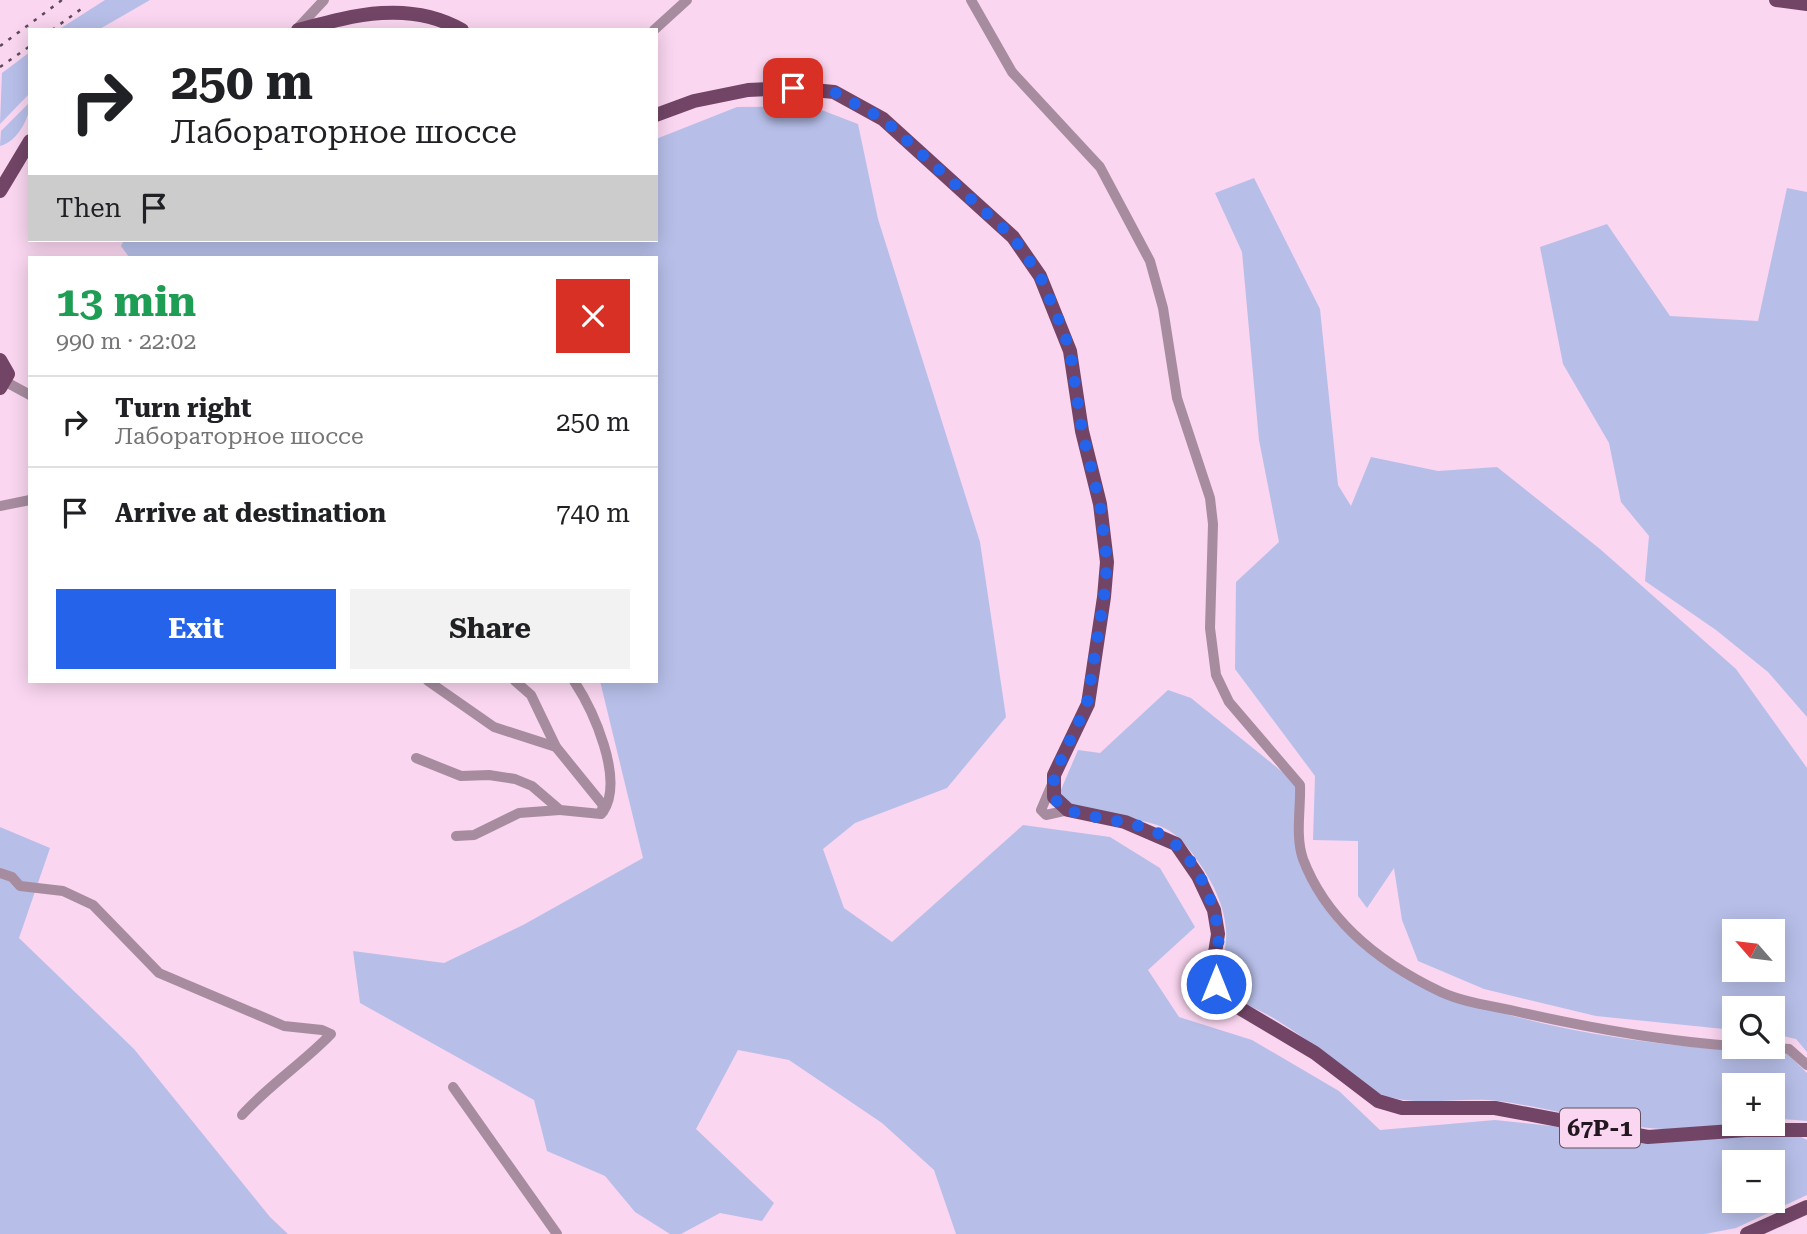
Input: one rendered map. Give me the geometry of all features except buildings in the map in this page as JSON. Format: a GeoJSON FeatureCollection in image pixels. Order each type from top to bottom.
{"type":"FeatureCollection","features":[{"type":"Feature","properties":{"kind":"main road"},"geometry":{"type":"LineString","coordinates":[[1776,0],[1807,4]]}},
{"type":"Feature","properties":{"kind":"main road"},"geometry":{"type":"LineString","coordinates":[[304,28],[360,13],[406,8],[429,14],[458,28]]}},
{"type":"Feature","properties":{"kind":"main road","name":"67Р-1"},"geometry":{"type":"LineString","coordinates":[[658,114],[694,101],[748,90],[793,88],[834,92],[883,119],[1013,237],[1040,276],[1070,351],[1082,431],[1100,504],[1107,562],[1087,704],[1053,782],[1054,797],[1068,810],[1125,822],[1176,844],[1198,876],[1214,910],[1218,934],[1214,959],[1216,984],[1226,1000],[1315,1052],[1378,1101],[1402,1108],[1495,1108],[1648,1137],[1746,1130],[1807,1130]]}},
{"type":"Feature","properties":{"kind":"main road"},"geometry":{"type":"LineString","coordinates":[[0,191],[28,144]]}},
{"type":"Feature","properties":{"kind":"main road"},"geometry":{"type":"LineString","coordinates":[[0,360],[8,374],[3,385]]}},
{"type":"Feature","properties":{"kind":"main road"},"geometry":{"type":"LineString","coordinates":[[1747,1234],[1807,1207]]}},
{"type":"Feature","properties":{"kind":"street"},"geometry":{"type":"LineString","coordinates":[[299,28],[324,0]]}},
{"type":"Feature","properties":{"kind":"street"},"geometry":{"type":"LineString","coordinates":[[656,28],[687,0]]}},
{"type":"Feature","properties":{"kind":"street"},"geometry":{"type":"LineString","coordinates":[[971,0],[1012,72],[1100,167],[1150,261],[1163,308],[1177,398],[1210,498],[1213,524],[1210,628],[1216,675],[1229,702],[1300,785],[1299,834],[1302,856],[1332,911],[1362,942],[1402,971],[1444,993],[1594,1029],[1722,1045]]}},
{"type":"Feature","properties":{"kind":"street"},"geometry":{"type":"LineString","coordinates":[[3,385],[28,394]]}},
{"type":"Feature","properties":{"kind":"street"},"geometry":{"type":"LineString","coordinates":[[0,506],[28,500]]}},
{"type":"Feature","properties":{"kind":"street"},"geometry":{"type":"LineString","coordinates":[[431,683],[494,727],[556,747]]}},
{"type":"Feature","properties":{"kind":"street"},"geometry":{"type":"LineString","coordinates":[[517,683],[531,695],[556,747],[603,808]]}},
{"type":"Feature","properties":{"kind":"street"},"geometry":{"type":"LineString","coordinates":[[456,836],[474,835],[519,813],[560,810],[593,814],[608,805],[609,776],[604,742],[575,683]]}},
{"type":"Feature","properties":{"kind":"street"},"geometry":{"type":"LineString","coordinates":[[416,758],[461,776],[489,775],[515,779],[532,786],[560,810]]}},
{"type":"Feature","properties":{"kind":"street"},"geometry":{"type":"LineString","coordinates":[[0,873],[12,877],[20,886],[63,891],[93,905],[159,973],[172,980],[222,998],[284,1026],[322,1030],[331,1034],[264,1090],[242,1115]]}},
{"type":"Feature","properties":{"kind":"street"},"geometry":{"type":"LineString","coordinates":[[1785,1049],[1789,1049],[1807,1065]]}},
{"type":"Feature","properties":{"kind":"street"},"geometry":{"type":"LineString","coordinates":[[453,1087],[557,1234]]}},
{"type":"Feature","properties":{"kind":"shaded area"},"geometry":{"type":"Polygon","coordinates":[[[105,0],[150,0],[101,28],[61,28],[105,0]]]}},
{"type":"Feature","properties":{"kind":"shaded area"},"geometry":{"type":"Polygon","coordinates":[[[28,54],[28,95],[0,124],[2,73],[28,54]]]}},
{"type":"Feature","properties":{"kind":"shaded area"},"geometry":{"type":"Polygon","coordinates":[[[28,104],[28,115],[17,135],[0,146],[1,131],[28,104]]]}},
{"type":"Feature","properties":{"kind":"shaded area"},"geometry":{"type":"Polygon","coordinates":[[[811,106],[858,124],[878,219],[980,542],[1006,717],[947,788],[855,823],[823,849],[844,908],[892,942],[1023,825],[1110,837],[1160,868],[1195,927],[1148,970],[1179,1017],[1252,1040],[1339,1091],[1380,1130],[1495,1120],[1653,1137],[1722,1132],[1722,1136],[1785,1136],[1785,1129],[1807,1140],[1807,1195],[1785,1205],[1785,1150],[1722,1150],[1722,1213],[1768,1213],[1736,1228],[1705,1234],[956,1234],[934,1170],[882,1123],[789,1060],[738,1050],[696,1129],[774,1203],[762,1221],[720,1213],[681,1234],[670,1234],[635,1212],[605,1176],[547,1151],[534,1100],[360,1003],[353,951],[444,963],[523,925],[643,858],[600,683],[658,683],[658,256],[128,256],[121,246],[123,242],[658,242],[658,138],[737,107],[811,106]]]}},
{"type":"Feature","properties":{"kind":"shaded area"},"geometry":{"type":"Polygon","coordinates":[[[1254,178],[1320,309],[1338,485],[1351,506],[1371,457],[1438,471],[1497,467],[1600,549],[1736,669],[1807,768],[1807,1052],[1796,1039],[1785,1037],[1785,996],[1722,996],[1722,1029],[1596,1016],[1484,989],[1418,961],[1402,920],[1394,868],[1367,908],[1358,896],[1358,841],[1313,840],[1315,776],[1235,669],[1236,582],[1279,542],[1259,440],[1242,252],[1215,193],[1254,178]]]}},
{"type":"Feature","properties":{"kind":"shaded area"},"geometry":{"type":"Polygon","coordinates":[[[1787,188],[1807,192],[1807,717],[1768,672],[1716,630],[1645,581],[1649,536],[1621,502],[1609,443],[1563,364],[1540,247],[1607,224],[1670,316],[1758,321],[1787,188]]]}},
{"type":"Feature","properties":{"kind":"shaded area"},"geometry":{"type":"Polygon","coordinates":[[[1168,690],[1191,698],[1296,783],[1302,849],[1310,883],[1343,930],[1393,968],[1454,997],[1522,1018],[1594,1034],[1722,1049],[1722,1059],[1785,1059],[1785,1054],[1788,1054],[1807,1073],[1807,1121],[1785,1119],[1785,1073],[1722,1073],[1722,1125],[1675,1130],[1616,1124],[1499,1101],[1411,1101],[1383,1095],[1369,1088],[1318,1048],[1275,1019],[1246,1004],[1231,991],[1223,969],[1226,930],[1221,906],[1205,871],[1182,841],[1168,830],[1151,823],[1083,811],[1070,804],[1060,792],[1078,750],[1100,753],[1168,690]]]}},
{"type":"Feature","properties":{"kind":"shaded area"},"geometry":{"type":"Polygon","coordinates":[[[0,827],[50,848],[19,938],[134,1049],[270,1217],[288,1234],[0,1234],[0,827]]]}},
{"type":"Feature","properties":{"kind":"railway"},"geometry":{"type":"LineString","coordinates":[[0,46],[62,0]]}},
{"type":"Feature","properties":{"kind":"railway"},"geometry":{"type":"LineString","coordinates":[[55,28],[84,7]]}},
{"type":"Feature","properties":{"kind":"railway"},"geometry":{"type":"LineString","coordinates":[[0,67],[28,47]]}},
{"type":"Feature","properties":{"kind":"route"},"geometry":{"type":"LineString","coordinates":[[793,88],[834,92],[883,119],[1013,237],[1040,276],[1070,351],[1082,431],[1100,504],[1107,562],[1087,704],[1082,721],[1054,775],[1052,790],[1057,802],[1068,810],[1125,822],[1176,844],[1198,876],[1214,910],[1218,934],[1214,959],[1216,984]]}}]}
